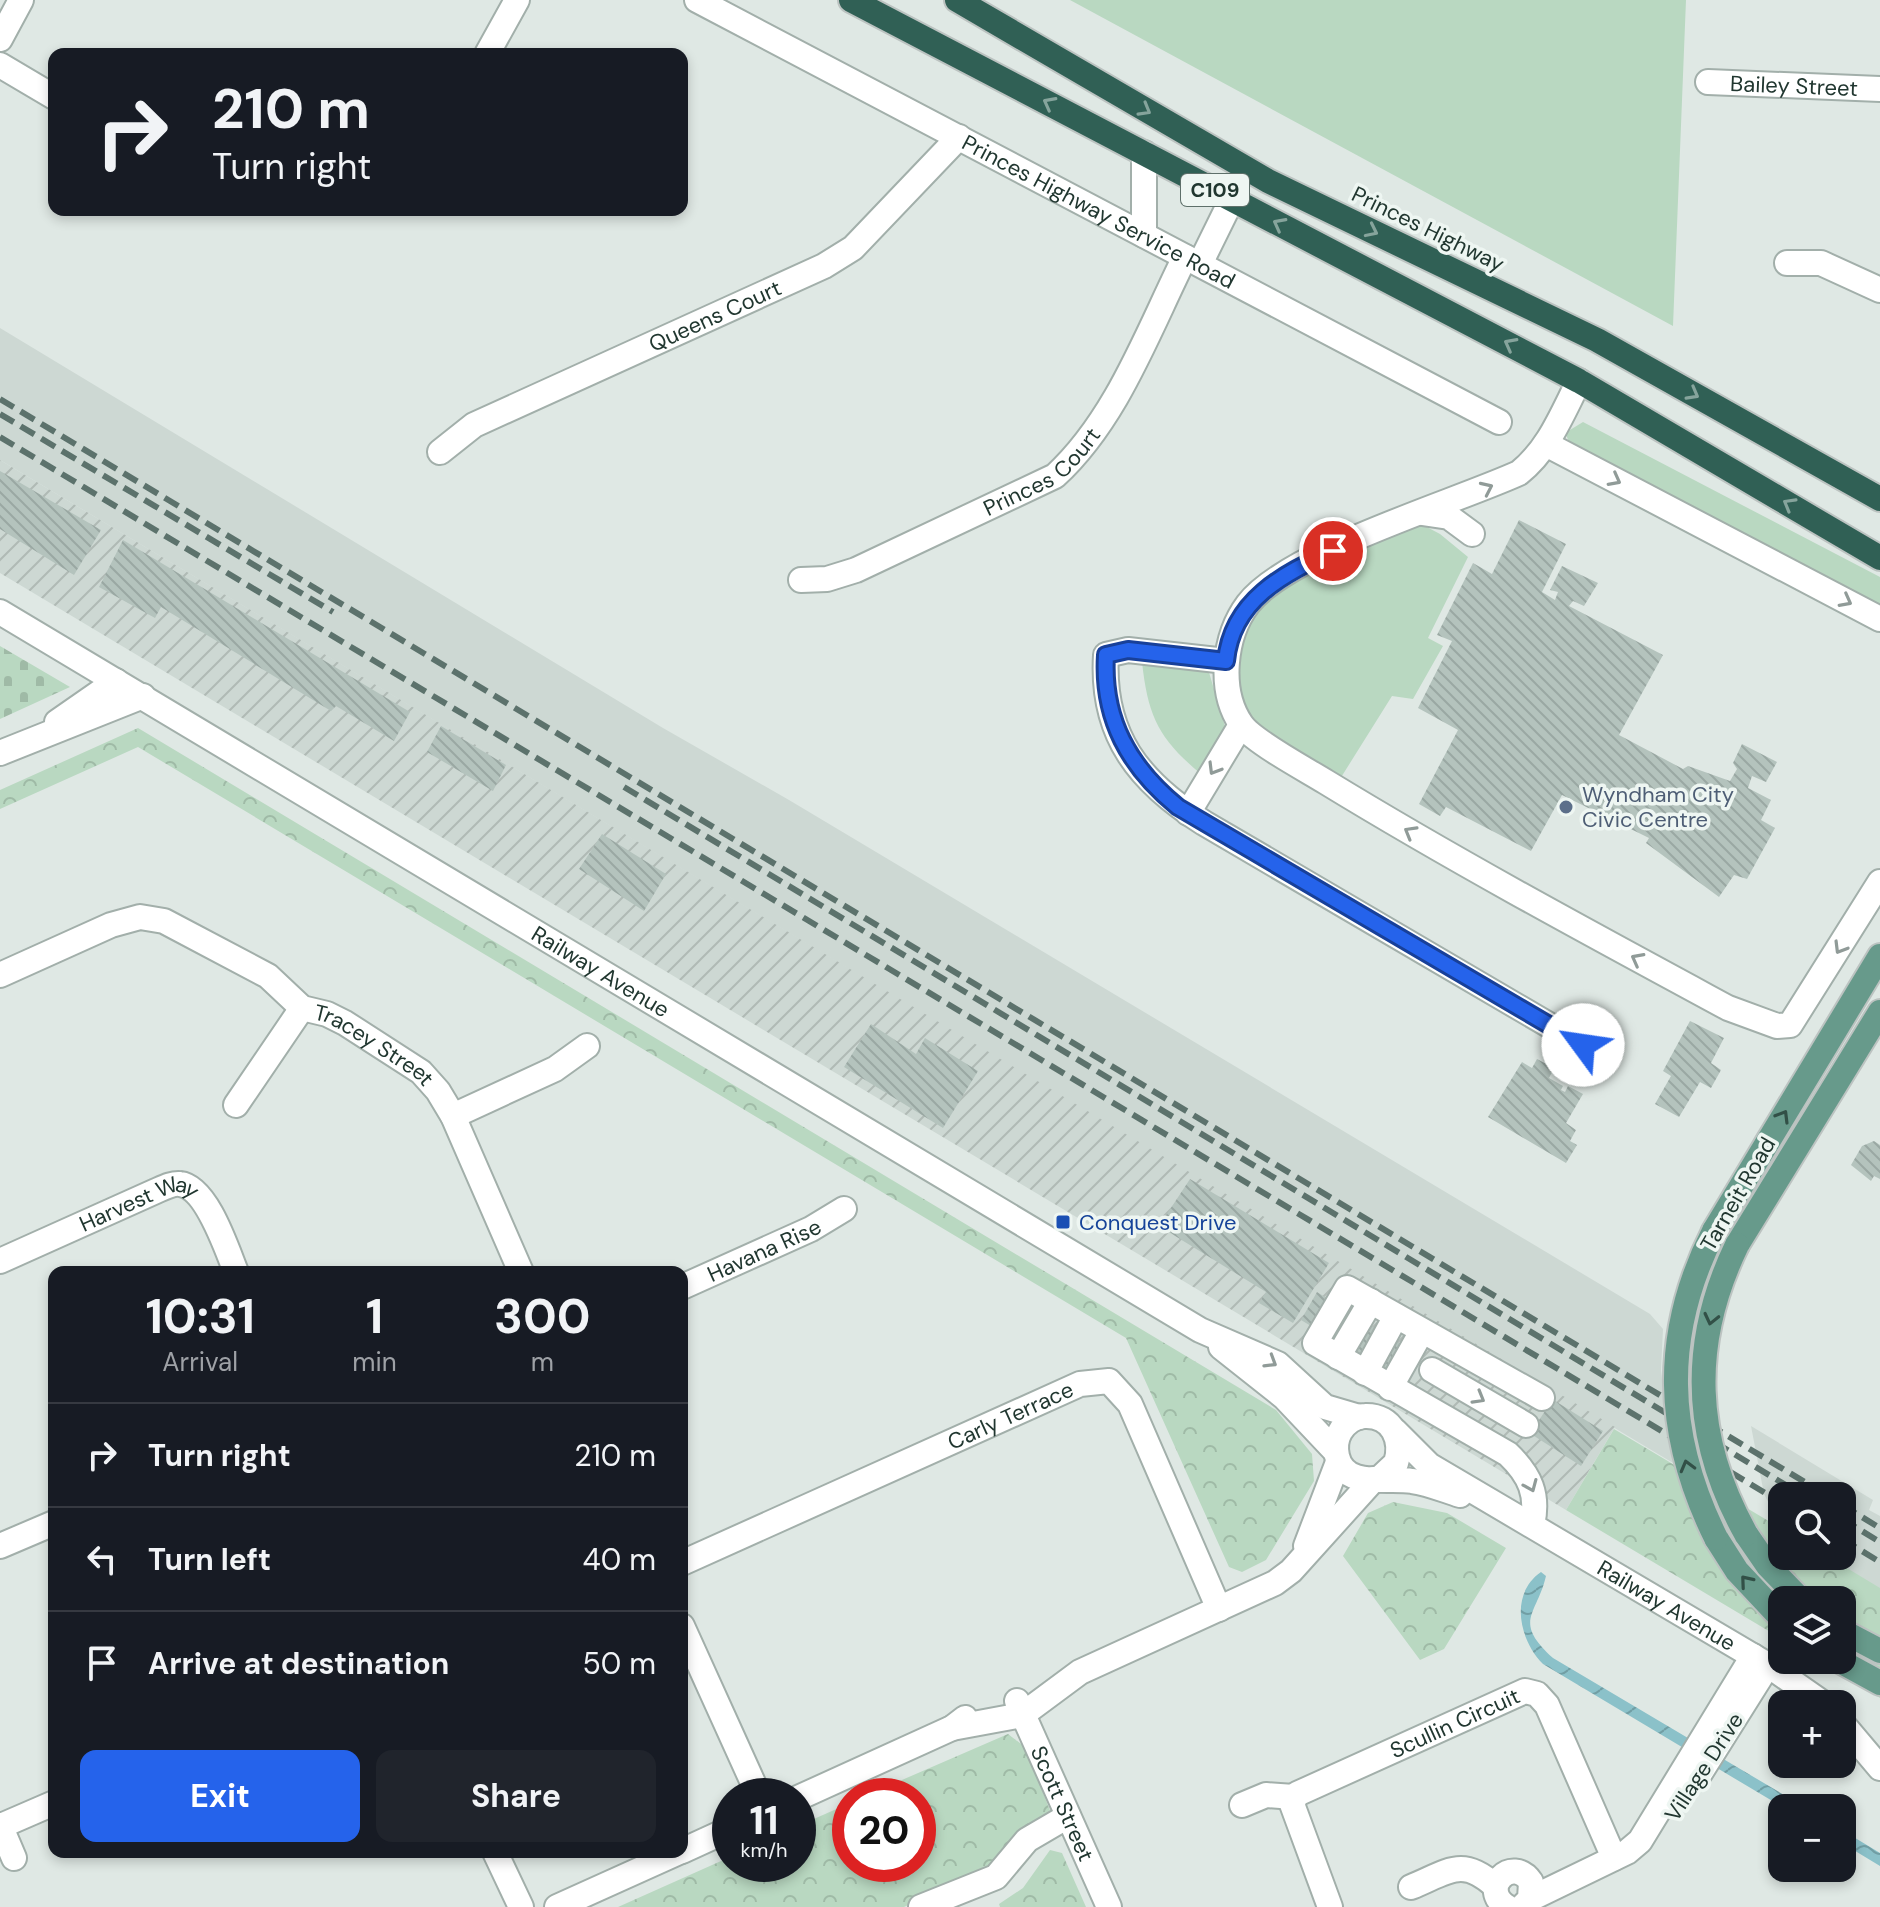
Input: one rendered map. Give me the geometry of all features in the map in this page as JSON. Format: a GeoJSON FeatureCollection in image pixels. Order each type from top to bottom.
{"type":"FeatureCollection","features":[{"type":"Feature","properties":{"kind":"highway","name":"C109"},"geometry":{"type":"LineString","coordinates":[[851,0],[1579,381],[1880,558]]}},
{"type":"Feature","properties":{"kind":"highway","name":"Princes Highway"},"geometry":{"type":"LineString","coordinates":[[957,0],[1268,181],[1597,340],[1880,499]]}},
{"type":"Feature","properties":{"kind":"highway"},"geometry":{"type":"LineString","coordinates":[[1204,144],[1232,199]]}},
{"type":"Feature","properties":{"kind":"highway"},"geometry":{"type":"LineString","coordinates":[[1579,381],[1597,340]]}},
{"type":"Feature","properties":{"kind":"main road","name":"Tarneit Road"},"geometry":{"type":"LineString","coordinates":[[1768,1604],[1737,1571],[1716,1538],[1686,1466],[1675,1399],[1680,1328],[1691,1286],[1714,1231],[1880,956]]}},
{"type":"Feature","properties":{"kind":"main road","name":"Tarneit Road"},"geometry":{"type":"LineString","coordinates":[[1787,1586],[1768,1566],[1746,1534],[1730,1505],[1711,1452],[1703,1390],[1710,1322],[1737,1245],[1880,1012]]}},
{"type":"Feature","properties":{"kind":"main road"},"geometry":{"type":"LineString","coordinates":[[1856,1638],[1880,1651]]}},
{"type":"Feature","properties":{"kind":"main road"},"geometry":{"type":"LineString","coordinates":[[1856,1670],[1880,1683]]}},
{"type":"Feature","properties":{"kind":"street"},"geometry":{"type":"LineString","coordinates":[[0,39],[21,0]]}},
{"type":"Feature","properties":{"kind":"street"},"geometry":{"type":"LineString","coordinates":[[490,48],[517,0]]}},
{"type":"Feature","properties":{"kind":"street","name":"Princes Highway Service Road"},"geometry":{"type":"LineString","coordinates":[[697,0],[1499,422]]}},
{"type":"Feature","properties":{"kind":"street"},"geometry":{"type":"LineString","coordinates":[[0,65],[48,93]]}},
{"type":"Feature","properties":{"kind":"street","name":"Bailey Street"},"geometry":{"type":"LineString","coordinates":[[1708,82],[1880,89]]}},
{"type":"Feature","properties":{"kind":"street","name":"Queens Court"},"geometry":{"type":"LineString","coordinates":[[440,452],[474,425],[824,266],[853,248],[959,137]]}},
{"type":"Feature","properties":{"kind":"street"},"geometry":{"type":"LineString","coordinates":[[1144,153],[1144,235]]}},
{"type":"Feature","properties":{"kind":"street"},"geometry":{"type":"LineString","coordinates":[[1193,260],[1232,199]]}},
{"type":"Feature","properties":{"kind":"street","name":"Princes Court"},"geometry":{"type":"LineString","coordinates":[[801,580],[827,579],[856,570],[1055,476],[1080,453],[1105,416],[1193,260]]}},
{"type":"Feature","properties":{"kind":"street"},"geometry":{"type":"LineString","coordinates":[[1787,263],[1821,263],[1880,290]]}},
{"type":"Feature","properties":{"kind":"street"},"geometry":{"type":"LineString","coordinates":[[1579,381],[1538,457],[1519,473],[1284,573],[1248,604],[1228,644],[1225,672],[1241,725],[1295,763],[1411,833],[1728,1008],[1777,1026],[1790,1025],[1880,882]]}},
{"type":"Feature","properties":{"kind":"street"},"geometry":{"type":"LineString","coordinates":[[1546,444],[1880,619]]}},
{"type":"Feature","properties":{"kind":"street"},"geometry":{"type":"LineString","coordinates":[[1422,513],[1449,517],[1472,534]]}},
{"type":"Feature","properties":{"kind":"street","name":"Railway Avenue"},"geometry":{"type":"LineString","coordinates":[[0,612],[1200,1330],[1284,1397],[1337,1457]]}},
{"type":"Feature","properties":{"kind":"street"},"geometry":{"type":"LineString","coordinates":[[1226,661],[1128,650],[1106,655],[1104,681],[1110,713],[1122,744],[1152,786],[1188,813],[1583,1045]]}},
{"type":"Feature","properties":{"kind":"street"},"geometry":{"type":"LineString","coordinates":[[43,734],[116,681]]}},
{"type":"Feature","properties":{"kind":"street"},"geometry":{"type":"LineString","coordinates":[[0,753],[143,696]]}},
{"type":"Feature","properties":{"kind":"street"},"geometry":{"type":"LineString","coordinates":[[1188,813],[1241,725]]}},
{"type":"Feature","properties":{"kind":"street","name":"Tracey Street"},"geometry":{"type":"LineString","coordinates":[[0,975],[124,920],[152,918],[268,976],[302,1008],[327,1014],[345,1023],[421,1072],[453,1116],[518,1266]]}},
{"type":"Feature","properties":{"kind":"street"},"geometry":{"type":"LineString","coordinates":[[236,1105],[302,1008]]}},
{"type":"Feature","properties":{"kind":"street"},"geometry":{"type":"LineString","coordinates":[[453,1116],[555,1069],[587,1046]]}},
{"type":"Feature","properties":{"kind":"street","name":"Harvest Way"},"geometry":{"type":"LineString","coordinates":[[0,1261],[156,1191],[181,1184],[195,1190],[205,1203],[233,1266]]}},
{"type":"Feature","properties":{"kind":"street","name":"Havana Rise"},"geometry":{"type":"LineString","coordinates":[[688,1284],[811,1229],[844,1209]]}},
{"type":"Feature","properties":{"kind":"street"},"geometry":{"type":"LineString","coordinates":[[1532,1525],[1537,1502],[1531,1483],[1508,1454],[1315,1343],[1347,1288],[1542,1398]]}},
{"type":"Feature","properties":{"kind":"street"},"geometry":{"type":"LineString","coordinates":[[816,1790],[952,1728],[971,1713],[1019,1708],[1080,1672],[1275,1583],[1299,1563],[1377,1479],[1396,1463],[1399,1441],[1365,1373],[1390,1312]]}},
{"type":"Feature","properties":{"kind":"street"},"geometry":{"type":"LineString","coordinates":[[1365,1373],[1390,1312]]}},
{"type":"Feature","properties":{"kind":"street","name":"Railway Avenue"},"geometry":{"type":"LineString","coordinates":[[1200,1330],[1271,1360],[1325,1407],[1359,1417]]}},
{"type":"Feature","properties":{"kind":"street"},"geometry":{"type":"LineString","coordinates":[[1432,1370],[1451,1348]]}},
{"type":"Feature","properties":{"kind":"street"},"geometry":{"type":"LineString","coordinates":[[1365,1373],[1432,1370],[1526,1425]]}},
{"type":"Feature","properties":{"kind":"street","name":"Carly Terrace"},"geometry":{"type":"LineString","coordinates":[[688,1560],[1080,1384],[1109,1381],[1130,1404],[1219,1609]]}},
{"type":"Feature","properties":{"kind":"street"},"geometry":{"type":"LineString","coordinates":[[1299,1563],[1337,1457],[1343,1426],[1369,1415],[1392,1427]]}},
{"type":"Feature","properties":{"kind":"street","name":"Railway Avenue"},"geometry":{"type":"LineString","coordinates":[[1392,1427],[1429,1465],[1760,1661],[1803,1690]]}},
{"type":"Feature","properties":{"kind":"street"},"geometry":{"type":"LineString","coordinates":[[1337,1457],[1351,1475],[1377,1479]]}},
{"type":"Feature","properties":{"kind":"street","name":"Railway Avenue"},"geometry":{"type":"LineString","coordinates":[[1377,1479],[1415,1481],[1508,1510]]}},
{"type":"Feature","properties":{"kind":"street"},"geometry":{"type":"LineString","coordinates":[[0,1546],[48,1526]]}},
{"type":"Feature","properties":{"kind":"street"},"geometry":{"type":"LineString","coordinates":[[688,1639],[751,1778]]}},
{"type":"Feature","properties":{"kind":"street","name":"Village Drive"},"geometry":{"type":"LineString","coordinates":[[1514,1900],[1620,1855],[1644,1850],[1657,1839],[1760,1661]]}},
{"type":"Feature","properties":{"kind":"street","name":"Scullin Circuit"},"geometry":{"type":"LineString","coordinates":[[1242,1805],[1266,1795],[1294,1797],[1303,1789],[1518,1693],[1530,1691],[1547,1705],[1620,1855]]}},
{"type":"Feature","properties":{"kind":"street","name":"Scott Street"},"geometry":{"type":"LineString","coordinates":[[1019,1708],[1109,1907]]}},
{"type":"Feature","properties":{"kind":"street"},"geometry":{"type":"LineString","coordinates":[[1856,1740],[1880,1768]]}},
{"type":"Feature","properties":{"kind":"street"},"geometry":{"type":"LineString","coordinates":[[1294,1797],[1292,1804],[1310,1860],[1330,1907]]}},
{"type":"Feature","properties":{"kind":"street"},"geometry":{"type":"LineString","coordinates":[[14,1858],[0,1826],[48,1806]]}},
{"type":"Feature","properties":{"kind":"street"},"geometry":{"type":"LineString","coordinates":[[921,1907],[996,1877],[1027,1840],[1068,1816]]}},
{"type":"Feature","properties":{"kind":"street"},"geometry":{"type":"LineString","coordinates":[[688,1847],[712,1837]]}},
{"type":"Feature","properties":{"kind":"street"},"geometry":{"type":"LineString","coordinates":[[498,1858],[521,1907]]}},
{"type":"Feature","properties":{"kind":"street"},"geometry":{"type":"LineString","coordinates":[[557,1907],[665,1858]]}},
{"type":"Feature","properties":{"kind":"street"},"geometry":{"type":"LineString","coordinates":[[1411,1887],[1465,1867],[1479,1871],[1514,1900]]}},
{"type":"Feature","properties":{"kind":"shaded area"},"geometry":{"type":"Polygon","coordinates":[[[0,328],[663,728],[789,800],[1650,1314],[1663,1329],[1661,1370],[1673,1463],[0,460],[0,328]]]}},
{"type":"Feature","properties":{"kind":"shaded area"},"geometry":{"type":"Polygon","coordinates":[[[0,460],[1615,1427],[1566,1510],[0,573],[0,460]]]}},
{"type":"Feature","properties":{"kind":"shaded area"},"geometry":{"type":"Polygon","coordinates":[[[1751,1426],[1843,1482],[1768,1482],[1768,1502],[1751,1426]]]}},
{"type":"Feature","properties":{"kind":"shaded area"},"geometry":{"type":"Polygon","coordinates":[[[1856,1490],[1873,1500],[1869,1510],[1880,1516],[1880,1625],[1856,1604],[1856,1586],[1836,1586],[1818,1570],[1856,1570],[1856,1490]]]}},
{"type":"Feature","properties":{"kind":"green space"},"geometry":{"type":"Polygon","coordinates":[[[1070,0],[1686,0],[1673,326],[1070,0]]]}},
{"type":"Feature","properties":{"kind":"green space"},"geometry":{"type":"Polygon","coordinates":[[[1583,422],[1880,577],[1880,620],[1573,450],[1565,433],[1583,422]]]}},
{"type":"Feature","properties":{"kind":"green space"},"geometry":{"type":"Polygon","coordinates":[[[1423,525],[1440,534],[1468,557],[1428,638],[1443,646],[1413,699],[1392,696],[1340,779],[1274,740],[1248,716],[1236,687],[1236,640],[1249,614],[1281,588],[1357,550],[1423,525]]]}},
{"type":"Feature","properties":{"kind":"green space"},"geometry":{"type":"Polygon","coordinates":[[[0,646],[70,687],[0,719],[0,646]]]}},
{"type":"Feature","properties":{"kind":"green space"},"geometry":{"type":"Polygon","coordinates":[[[1142,662],[1208,669],[1227,733],[1201,774],[1165,738],[1158,726],[1148,698],[1142,662]]]}},
{"type":"Feature","properties":{"kind":"green space"},"geometry":{"type":"Polygon","coordinates":[[[138,728],[1276,1410],[1312,1454],[1314,1481],[1266,1560],[1242,1572],[1229,1567],[1126,1338],[138,747],[0,809],[0,790],[138,728]]]}},
{"type":"Feature","properties":{"kind":"green space"},"geometry":{"type":"Polygon","coordinates":[[[1614,1429],[1768,1521],[1768,1570],[1850,1570],[1880,1588],[1880,1698],[1840,1674],[1856,1674],[1856,1586],[1768,1586],[1768,1631],[1566,1510],[1614,1429]]]}},
{"type":"Feature","properties":{"kind":"green space"},"geometry":{"type":"Polygon","coordinates":[[[1393,1502],[1447,1513],[1506,1548],[1444,1649],[1420,1660],[1343,1556],[1368,1513],[1393,1502]]]}},
{"type":"Feature","properties":{"kind":"green space"},"geometry":{"type":"Polygon","coordinates":[[[1008,1734],[1025,1747],[1051,1813],[1001,1862],[904,1907],[618,1907],[712,1865],[712,1882],[816,1882],[816,1818],[832,1811],[832,1882],[936,1882],[936,1778],[907,1778],[1008,1734]]]}},
{"type":"Feature","properties":{"kind":"green space"},"geometry":{"type":"Polygon","coordinates":[[[1050,1850],[1062,1853],[1086,1907],[1000,1907],[999,1904],[1023,1888],[1050,1850]]]}},
{"type":"Feature","properties":{"kind":"water"},"geometry":{"type":"Polygon","coordinates":[[[1541,1572],[1546,1576],[1530,1626],[1533,1635],[1553,1658],[1782,1794],[1768,1794],[1768,1798],[1543,1664],[1528,1643],[1521,1617],[1524,1592],[1541,1572]]]}},
{"type":"Feature","properties":{"kind":"water"},"geometry":{"type":"Polygon","coordinates":[[[1856,1838],[1880,1853],[1880,1866],[1856,1851],[1856,1838]]]}},
{"type":"Feature","properties":{"kind":"building"},"geometry":{"type":"Polygon","coordinates":[[[0,471],[101,530],[74,575],[0,529],[0,471]]]}},
{"type":"Feature","properties":{"kind":"building"},"geometry":{"type":"Polygon","coordinates":[[[1519,520],[1566,544],[1542,592],[1555,600],[1558,592],[1550,590],[1562,566],[1598,583],[1584,606],[1573,601],[1569,606],[1663,655],[1619,735],[1683,769],[1688,766],[1730,781],[1737,769],[1733,763],[1742,744],[1777,762],[1766,782],[1752,776],[1748,788],[1771,800],[1761,820],[1775,828],[1747,879],[1734,875],[1719,897],[1646,843],[1649,838],[1562,795],[1531,851],[1446,807],[1440,816],[1419,804],[1458,730],[1418,708],[1452,641],[1437,635],[1473,563],[1492,574],[1519,520]]]}},
{"type":"Feature","properties":{"kind":"building"},"geometry":{"type":"Polygon","coordinates":[[[123,540],[410,712],[394,741],[336,706],[331,711],[161,607],[155,618],[99,587],[123,540]]]}},
{"type":"Feature","properties":{"kind":"building"},"geometry":{"type":"Polygon","coordinates":[[[441,726],[506,765],[493,791],[427,752],[441,726]]]}},
{"type":"Feature","properties":{"kind":"building"},"geometry":{"type":"Polygon","coordinates":[[[602,834],[666,874],[644,911],[579,869],[602,834]]]}},
{"type":"Feature","properties":{"kind":"building"},"geometry":{"type":"Polygon","coordinates":[[[1690,1021],[1724,1038],[1711,1063],[1721,1070],[1711,1088],[1700,1082],[1679,1117],[1655,1104],[1671,1076],[1663,1071],[1690,1021]]]}},
{"type":"Feature","properties":{"kind":"building"},"geometry":{"type":"Polygon","coordinates":[[[871,1024],[916,1054],[925,1038],[978,1071],[943,1128],[844,1067],[871,1024]]]}},
{"type":"Feature","properties":{"kind":"building"},"geometry":{"type":"Polygon","coordinates":[[[1537,1059],[1554,1068],[1549,1078],[1563,1086],[1561,1090],[1565,1092],[1568,1086],[1583,1094],[1566,1123],[1576,1130],[1570,1141],[1577,1145],[1566,1163],[1488,1117],[1522,1062],[1532,1068],[1537,1059]]]}},
{"type":"Feature","properties":{"kind":"building"},"geometry":{"type":"Polygon","coordinates":[[[1874,1141],[1880,1145],[1880,1179],[1874,1176],[1871,1181],[1851,1165],[1862,1146],[1874,1141]]]}},
{"type":"Feature","properties":{"kind":"building"},"geometry":{"type":"Polygon","coordinates":[[[1190,1179],[1329,1263],[1293,1323],[1259,1303],[1266,1292],[1159,1226],[1190,1179]]]}},
{"type":"Feature","properties":{"kind":"building"},"geometry":{"type":"Polygon","coordinates":[[[1317,1292],[1402,1345],[1405,1383],[1301,1320],[1317,1292]]]}},
{"type":"Feature","properties":{"kind":"building"},"geometry":{"type":"Polygon","coordinates":[[[1552,1399],[1603,1431],[1581,1466],[1531,1434],[1552,1399]]]}},
{"type":"Feature","properties":{"kind":"railway"},"geometry":{"type":"LineString","coordinates":[[0,399],[1805,1482]]}},
{"type":"Feature","properties":{"kind":"railway"},"geometry":{"type":"LineString","coordinates":[[0,414],[333,612]]}},
{"type":"Feature","properties":{"kind":"railway"},"geometry":{"type":"LineString","coordinates":[[0,437],[1768,1495]]}},
{"type":"Feature","properties":{"kind":"railway"},"geometry":{"type":"LineString","coordinates":[[624,787],[1781,1482]]}},
{"type":"Feature","properties":{"kind":"railway"},"geometry":{"type":"LineString","coordinates":[[1856,1513],[1880,1528]]}},
{"type":"Feature","properties":{"kind":"railway"},"geometry":{"type":"LineString","coordinates":[[1856,1527],[1880,1542]]}},
{"type":"Feature","properties":{"kind":"railway"},"geometry":{"type":"LineString","coordinates":[[1856,1547],[1880,1562]]}},
{"type":"Feature","properties":{"kind":"place","name":"Wyndham City Civic Centre"},"geometry":{"type":"Point","coordinates":[1566,807]}},
{"type":"Feature","properties":{"kind":"place","name":"Conquest Drive"},"geometry":{"type":"Point","coordinates":[1063,1222]}},
{"type":"Feature","properties":{"kind":"route"},"geometry":{"type":"LineString","coordinates":[[1333,551],[1284,573],[1248,604],[1228,644],[1226,661],[1128,650],[1106,655],[1104,681],[1110,713],[1122,744],[1152,786],[1178,807],[1583,1045]]}}]}
